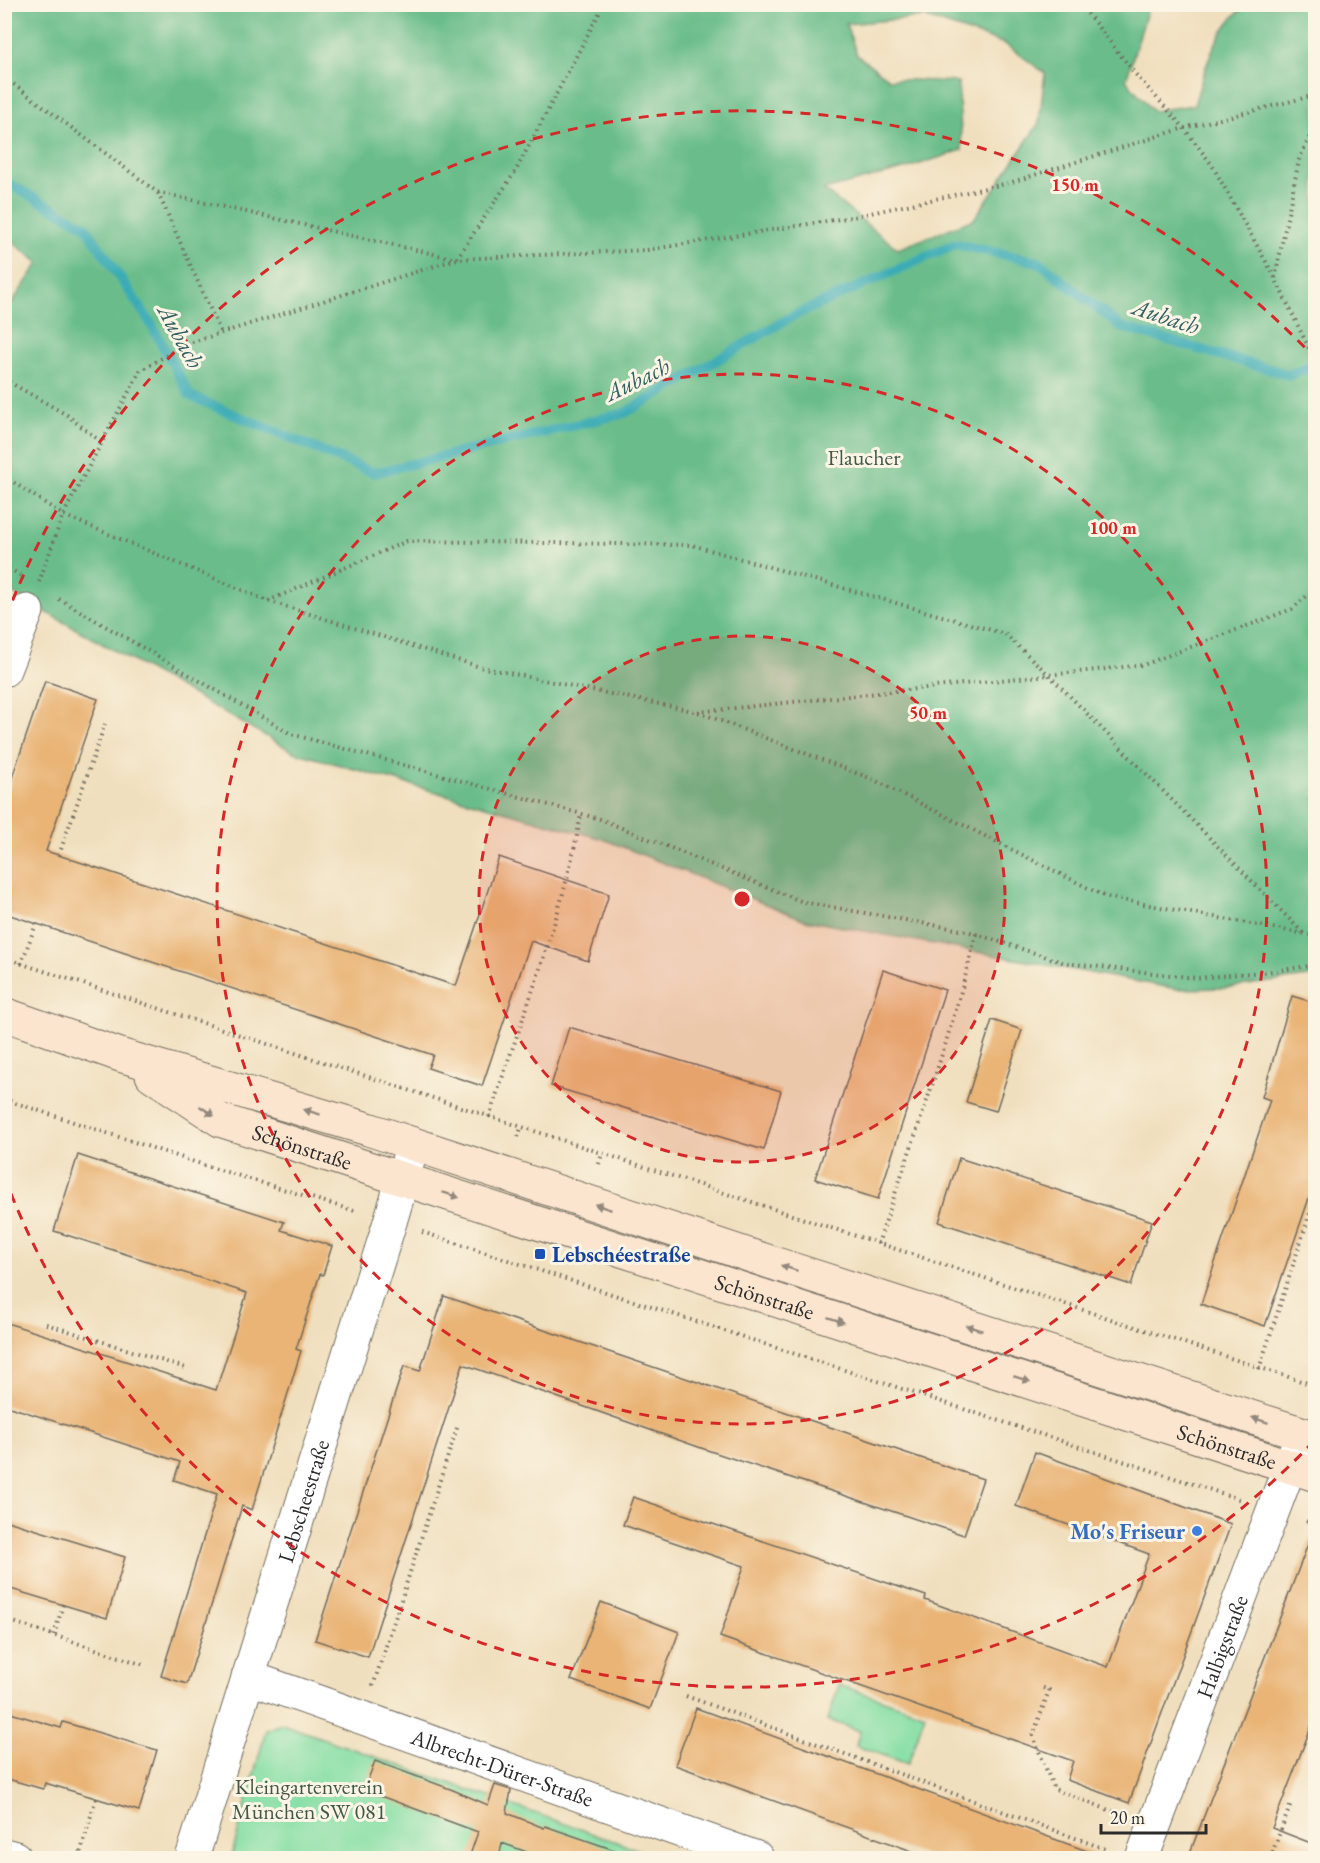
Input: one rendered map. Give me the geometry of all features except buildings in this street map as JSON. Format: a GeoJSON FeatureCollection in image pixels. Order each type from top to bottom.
{"type":"FeatureCollection","features":[{"type":"Feature","properties":{"kind":"street"},"geometry":{"type":"LineString","coordinates":[[4,670],[32,599]]}},
{"type":"Feature","properties":{"kind":"street","name":"Schönstraße"},"geometry":{"type":"LineString","coordinates":[[4,1014],[123,1056],[413,1144],[1309,1436]]}},
{"type":"Feature","properties":{"kind":"street","name":"Schönstraße"},"geometry":{"type":"LineString","coordinates":[[123,1056],[220,1120],[1303,1471]]}},
{"type":"Feature","properties":{"kind":"street","name":"Lebscheestraße"},"geometry":{"type":"LineString","coordinates":[[192,1858],[413,1144]]}},
{"type":"Feature","properties":{"kind":"street","name":"Halbigstraße"},"geometry":{"type":"LineString","coordinates":[[1131,1856],[1273,1510],[1303,1471],[1309,1436]]}},
{"type":"Feature","properties":{"kind":"street","name":"Albrecht-Dürer-Straße"},"geometry":{"type":"LineString","coordinates":[[248,1677],[757,1858]]}},
{"type":"Feature","properties":{"kind":"street"},"geometry":{"type":"LineString","coordinates":[[4,1855],[15,1858]]}},
{"type":"Feature","properties":{"kind":"path"},"geometry":{"type":"LineString","coordinates":[[457,259],[515,172],[604,4]]}},
{"type":"Feature","properties":{"kind":"path"},"geometry":{"type":"LineString","coordinates":[[1080,4],[1137,76],[1184,128],[1212,165],[1275,278],[1316,363]]}},
{"type":"Feature","properties":{"kind":"path"},"geometry":{"type":"LineString","coordinates":[[4,77],[157,192],[457,259]]}},
{"type":"Feature","properties":{"kind":"path"},"geometry":{"type":"LineString","coordinates":[[32,599],[63,515],[140,372],[186,344],[457,259],[647,250],[852,217],[1009,183],[1184,128],[1316,95]]}},
{"type":"Feature","properties":{"kind":"path"},"geometry":{"type":"LineString","coordinates":[[1275,278],[1299,160],[1316,123]]}},
{"type":"Feature","properties":{"kind":"path"},"geometry":{"type":"LineString","coordinates":[[157,192],[221,333]]}},
{"type":"Feature","properties":{"kind":"path"},"geometry":{"type":"LineString","coordinates":[[4,379],[67,415],[102,443]]}},
{"type":"Feature","properties":{"kind":"path"},"geometry":{"type":"LineString","coordinates":[[4,476],[63,515],[268,601],[480,667],[698,712],[872,778],[1107,897],[1316,936]]}},
{"type":"Feature","properties":{"kind":"path"},"geometry":{"type":"LineString","coordinates":[[268,601],[408,541],[692,545],[1005,634],[1049,675],[1305,934]]}},
{"type":"Feature","properties":{"kind":"path"},"geometry":{"type":"LineString","coordinates":[[4,565],[32,599],[291,734],[600,819],[803,902],[976,934],[1065,963],[1197,978],[1316,965]]}},
{"type":"Feature","properties":{"kind":"path"},"geometry":{"type":"LineString","coordinates":[[698,712],[1143,665],[1293,609],[1316,588]]}},
{"type":"Feature","properties":{"kind":"path"},"geometry":{"type":"LineString","coordinates":[[59,855],[105,724]]}},
{"type":"Feature","properties":{"kind":"path"},"geometry":{"type":"LineString","coordinates":[[489,1117],[565,886],[574,856],[581,814]]}},
{"type":"Feature","properties":{"kind":"path"},"geometry":{"type":"LineString","coordinates":[[21,964],[36,924]]}},
{"type":"Feature","properties":{"kind":"path"},"geometry":{"type":"LineString","coordinates":[[878,1244],[939,1062],[968,969],[976,934]]}},
{"type":"Feature","properties":{"kind":"path"},"geometry":{"type":"LineString","coordinates":[[4,958],[1316,1386]]}},
{"type":"Feature","properties":{"kind":"path"},"geometry":{"type":"LineString","coordinates":[[4,1099],[210,1167],[390,1222],[1316,1525]]}},
{"type":"Feature","properties":{"kind":"path"},"geometry":{"type":"LineString","coordinates":[[518,1137],[521,1128]]}},
{"type":"Feature","properties":{"kind":"path"},"geometry":{"type":"LineString","coordinates":[[599,1164],[602,1154]]}},
{"type":"Feature","properties":{"kind":"path"},"geometry":{"type":"LineString","coordinates":[[1259,1369],[1316,1195]]}},
{"type":"Feature","properties":{"kind":"path"},"geometry":{"type":"LineString","coordinates":[[491,1255],[494,1244]]}},
{"type":"Feature","properties":{"kind":"path"},"geometry":{"type":"LineString","coordinates":[[45,1324],[189,1369]]}},
{"type":"Feature","properties":{"kind":"path"},"geometry":{"type":"LineString","coordinates":[[375,1677],[458,1425]]}},
{"type":"Feature","properties":{"kind":"path"},"geometry":{"type":"LineString","coordinates":[[54,1635],[63,1605]]}},
{"type":"Feature","properties":{"kind":"path"},"geometry":{"type":"LineString","coordinates":[[4,1619],[144,1665]]}},
{"type":"Feature","properties":{"kind":"path"},"geometry":{"type":"LineString","coordinates":[[1043,1688],[1049,1690],[1034,1736],[1054,1789],[1130,1818]]}},
{"type":"Feature","properties":{"kind":"path"},"geometry":{"type":"LineString","coordinates":[[686,1695],[1131,1856]]}},
{"type":"Feature","properties":{"kind":"path"},"geometry":{"type":"LineString","coordinates":[[79,1858],[96,1798]]}},
{"type":"Feature","properties":{"kind":"path"},"geometry":{"type":"LineString","coordinates":[[1270,1858],[1292,1804]]}},
{"type":"Feature","properties":{"kind":"green space","name":"Flaucher"},"geometry":{"type":"Polygon","coordinates":[[[5,5],[1149,5],[1126,80],[1153,111],[1194,105],[1207,63],[1218,39],[1245,5],[1315,5],[1315,976],[1225,988],[1177,989],[805,920],[603,839],[294,752],[5,589],[5,313],[39,263],[5,236],[5,5]],[[924,17],[846,24],[857,55],[889,79],[958,82],[962,150],[911,167],[824,190],[898,249],[974,219],[1039,123],[1045,73],[1005,44],[924,17]]]}},
{"type":"Feature","properties":{"kind":"green space"},"geometry":{"type":"Polygon","coordinates":[[[839,1685],[925,1714],[908,1764],[856,1746],[860,1731],[828,1720],[839,1685]]]}},
{"type":"Feature","properties":{"kind":"green space","name":"Kleingartenverein München SW 081"},"geometry":{"type":"Polygon","coordinates":[[[282,1724],[662,1858],[231,1858],[266,1730],[282,1724]]]}},
{"type":"Feature","properties":{"kind":"waterway","name":"Aubach"},"geometry":{"type":"LineString","coordinates":[[4,181],[85,226],[150,322],[190,396],[374,473],[625,413],[795,315],[955,244],[1039,262],[1121,327],[1290,375],[1316,363]]}},
{"type":"Feature","properties":{"kind":"place","name":"Lebschéestraße"},"geometry":{"type":"Point","coordinates":[540,1254]}},
{"type":"Feature","properties":{"kind":"place","name":"Mo's Friseur"},"geometry":{"type":"Point","coordinates":[1197,1531]}}]}
